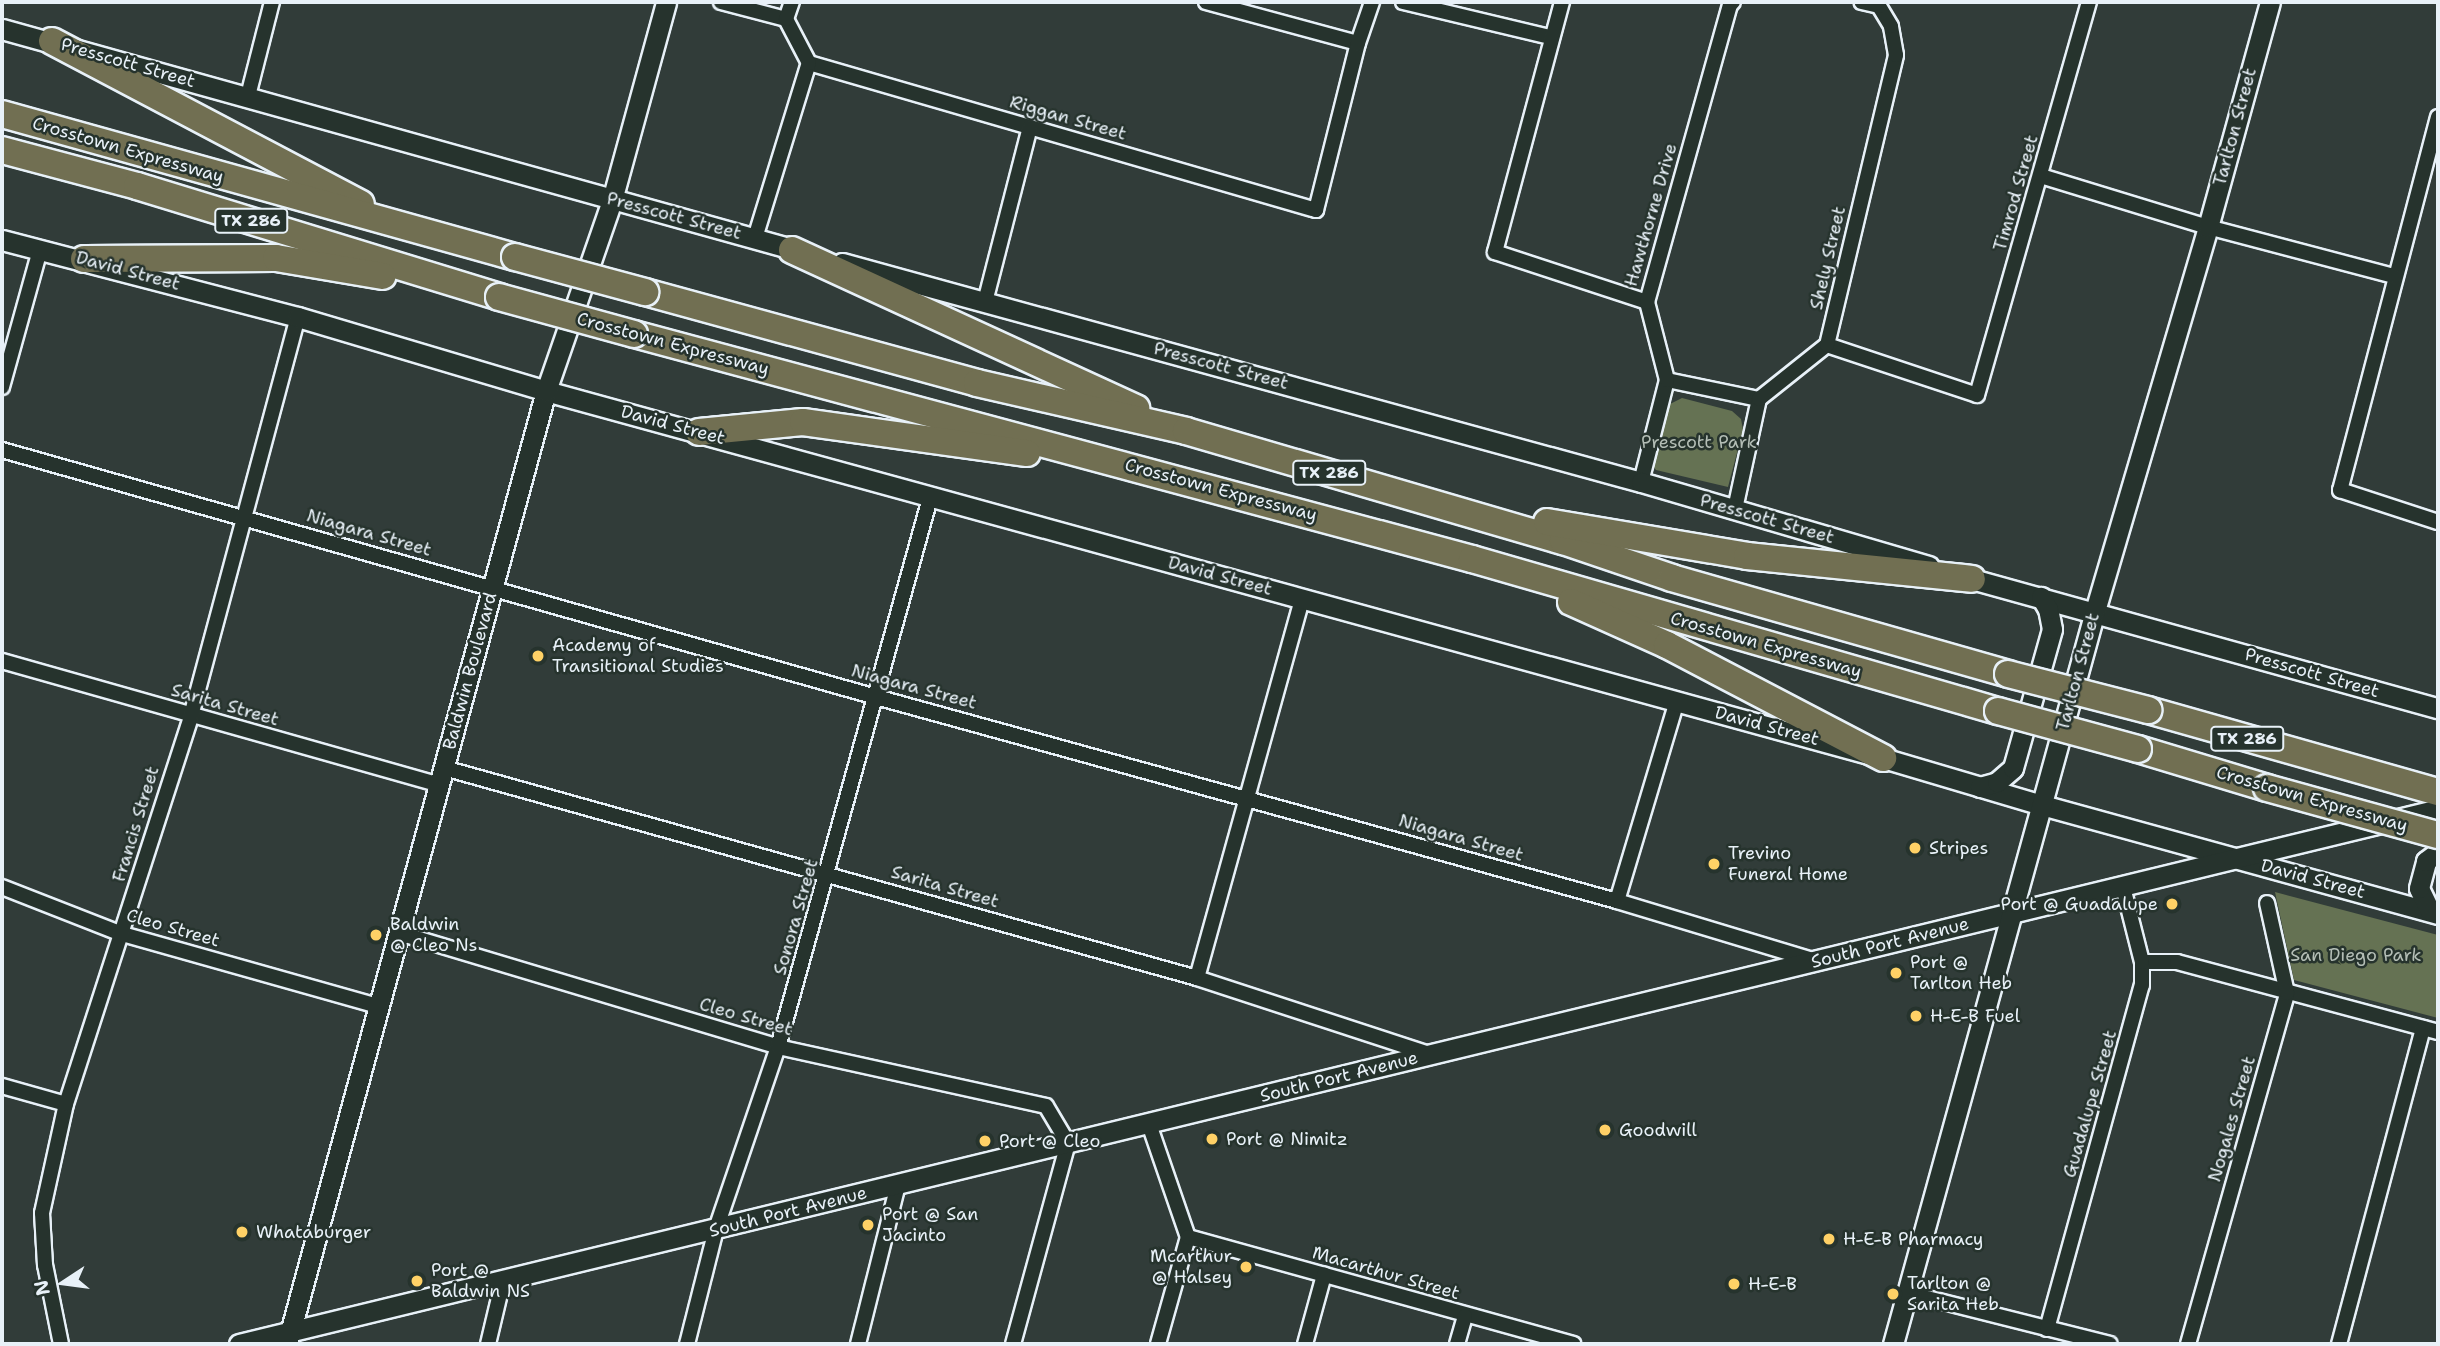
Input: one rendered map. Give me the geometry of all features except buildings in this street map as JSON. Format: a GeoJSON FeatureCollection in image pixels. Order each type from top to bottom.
{"type":"FeatureCollection","features":[{"type":"Feature","properties":{"kind":"highway"},"geometry":{"type":"LineString","coordinates":[[52,41],[406,227]]}},
{"type":"Feature","properties":{"kind":"highway","name":"Crosstown Expressway"},"geometry":{"type":"LineString","coordinates":[[2,114],[977,383],[1186,431],[1563,541],[1672,579],[2438,792]]}},
{"type":"Feature","properties":{"kind":"highway","name":"Crosstown Expressway"},"geometry":{"type":"LineString","coordinates":[[2,150],[137,186],[490,295],[1143,469],[1483,563],[2438,835]]}},
{"type":"Feature","properties":{"kind":"highway"},"geometry":{"type":"LineString","coordinates":[[792,250],[1186,431]]}},
{"type":"Feature","properties":{"kind":"highway"},"geometry":{"type":"LineString","coordinates":[[84,259],[276,258],[490,295]]}},
{"type":"Feature","properties":{"kind":"highway"},"geometry":{"type":"LineString","coordinates":[[699,432],[803,422],[1143,469]]}},
{"type":"Feature","properties":{"kind":"highway"},"geometry":{"type":"LineString","coordinates":[[1430,502],[1747,556],[1972,579]]}},
{"type":"Feature","properties":{"kind":"highway"},"geometry":{"type":"LineString","coordinates":[[1483,563],[1667,645],[1883,758]]}},
{"type":"Feature","properties":{"kind":"main road","name":"Baldwin Boulevard"},"geometry":{"type":"LineString","coordinates":[[288,1339],[546,391],[612,200],[664,2]]}},
{"type":"Feature","properties":{"kind":"main road","name":"Tarlton Street"},"geometry":{"type":"LineString","coordinates":[[1893,1344],[2095,611],[2208,227],[2270,2]]}},
{"type":"Feature","properties":{"kind":"main road","name":"Presscott Street"},"geometry":{"type":"LineString","coordinates":[[2,29],[792,250],[1640,482],[1972,579],[2438,708]]}},
{"type":"Feature","properties":{"kind":"main road","name":"David Street"},"geometry":{"type":"LineString","coordinates":[[2,240],[84,259],[298,317],[546,391],[1677,701],[2434,913]]}},
{"type":"Feature","properties":{"kind":"main road"},"geometry":{"type":"LineString","coordinates":[[1980,788],[1997,782],[2013,768],[2052,629],[2048,609],[2041,597]]}},
{"type":"Feature","properties":{"kind":"main road","name":"South Port Avenue"},"geometry":{"type":"LineString","coordinates":[[239,1344],[288,1339],[503,1281],[2438,809]]}},
{"type":"Feature","properties":{"kind":"main road"},"geometry":{"type":"LineString","coordinates":[[2434,913],[2419,888],[2426,861],[2438,852]]}},
{"type":"Feature","properties":{"kind":"street"},"geometry":{"type":"LineString","coordinates":[[248,96],[272,2]]}},
{"type":"Feature","properties":{"kind":"street"},"geometry":{"type":"LineString","coordinates":[[721,2],[786,19]]}},
{"type":"Feature","properties":{"kind":"street"},"geometry":{"type":"LineString","coordinates":[[755,239],[809,63],[786,19],[792,2]]}},
{"type":"Feature","properties":{"kind":"street"},"geometry":{"type":"LineString","coordinates":[[1206,2],[1357,43],[1372,2]]}},
{"type":"Feature","properties":{"kind":"street"},"geometry":{"type":"LineString","coordinates":[[1404,2],[1550,37]]}},
{"type":"Feature","properties":{"kind":"street"},"geometry":{"type":"LineString","coordinates":[[1562,2],[1550,37],[1495,252],[1647,302]]}},
{"type":"Feature","properties":{"kind":"street","name":"Hawthorne Drive"},"geometry":{"type":"LineString","coordinates":[[1640,482],[1667,380],[1647,302],[1733,2]]}},
{"type":"Feature","properties":{"kind":"street","name":"Shely Street"},"geometry":{"type":"LineString","coordinates":[[1827,345],[1896,55],[1891,26],[1879,6],[1861,2]]}},
{"type":"Feature","properties":{"kind":"street","name":"Timrod Street"},"geometry":{"type":"LineString","coordinates":[[1827,345],[1977,395],[2089,2]]}},
{"type":"Feature","properties":{"kind":"street","name":"Riggan Street"},"geometry":{"type":"LineString","coordinates":[[809,63],[1316,210],[1357,43]]}},
{"type":"Feature","properties":{"kind":"street"},"geometry":{"type":"LineString","coordinates":[[2438,117],[2394,276],[2340,490],[2438,522]]}},
{"type":"Feature","properties":{"kind":"street"},"geometry":{"type":"LineString","coordinates":[[985,302],[1030,127]]}},
{"type":"Feature","properties":{"kind":"street"},"geometry":{"type":"LineString","coordinates":[[2041,176],[2208,227],[2394,276]]}},
{"type":"Feature","properties":{"kind":"street"},"geometry":{"type":"LineString","coordinates":[[2,387],[40,250]]}},
{"type":"Feature","properties":{"kind":"street","name":"Francis Street"},"geometry":{"type":"LineString","coordinates":[[61,1344],[45,1265],[42,1213],[66,1104],[191,716],[298,317]]}},
{"type":"Feature","properties":{"kind":"street"},"geometry":{"type":"LineString","coordinates":[[1735,509],[1759,399],[1827,345]]}},
{"type":"Feature","properties":{"kind":"street"},"geometry":{"type":"LineString","coordinates":[[1667,380],[1759,399]]}},
{"type":"Feature","properties":{"kind":"street","name":"Niagara Street"},"geometry":{"type":"LineString","coordinates":[[2,450],[876,697],[1617,901],[1817,961]]}},
{"type":"Feature","properties":{"kind":"street","name":"Sonora Street"},"geometry":{"type":"LineString","coordinates":[[687,1344],[716,1229],[778,1048],[828,874],[930,498]]}},
{"type":"Feature","properties":{"kind":"street"},"geometry":{"type":"LineString","coordinates":[[1197,978],[1302,599]]}},
{"type":"Feature","properties":{"kind":"street","name":"Sarita Street"},"geometry":{"type":"LineString","coordinates":[[2,661],[191,716],[828,874],[1197,978],[1433,1055]]}},
{"type":"Feature","properties":{"kind":"street"},"geometry":{"type":"LineString","coordinates":[[1617,901],[1677,701]]}},
{"type":"Feature","properties":{"kind":"street","name":"Cleo Street"},"geometry":{"type":"LineString","coordinates":[[2,887],[122,934],[379,1006]]}},
{"type":"Feature","properties":{"kind":"street","name":"Guadalupe Street"},"geometry":{"type":"LineString","coordinates":[[2047,1329],[2136,1011],[2142,962],[2123,887]]}},
{"type":"Feature","properties":{"kind":"street","name":"Nogales Street"},"geometry":{"type":"LineString","coordinates":[[2188,1344],[2287,993],[2267,903]]}},
{"type":"Feature","properties":{"kind":"street","name":"Cleo Street"},"geometry":{"type":"LineString","coordinates":[[399,933],[778,1048],[1046,1106],[1068,1143]]}},
{"type":"Feature","properties":{"kind":"street"},"geometry":{"type":"LineString","coordinates":[[2142,962],[2177,962],[2438,1032]]}},
{"type":"Feature","properties":{"kind":"street"},"geometry":{"type":"LineString","coordinates":[[2339,1344],[2423,1027]]}},
{"type":"Feature","properties":{"kind":"street"},"geometry":{"type":"LineString","coordinates":[[2,1086],[66,1104]]}},
{"type":"Feature","properties":{"kind":"street"},"geometry":{"type":"LineString","coordinates":[[1149,1124],[1188,1237],[1158,1344]]}},
{"type":"Feature","properties":{"kind":"street"},"geometry":{"type":"LineString","coordinates":[[1013,1344],[1068,1143]]}},
{"type":"Feature","properties":{"kind":"street"},"geometry":{"type":"LineString","coordinates":[[858,1344],[898,1185]]}},
{"type":"Feature","properties":{"kind":"street","name":"Macarthur Street"},"geometry":{"type":"LineString","coordinates":[[1188,1237],[1573,1344]]}},
{"type":"Feature","properties":{"kind":"street"},"geometry":{"type":"LineString","coordinates":[[1305,1344],[1324,1275]]}},
{"type":"Feature","properties":{"kind":"street"},"geometry":{"type":"LineString","coordinates":[[488,1344],[503,1281]]}},
{"type":"Feature","properties":{"kind":"street"},"geometry":{"type":"LineString","coordinates":[[1907,1293],[2110,1344]]}},
{"type":"Feature","properties":{"kind":"street"},"geometry":{"type":"LineString","coordinates":[[1457,1344],[1465,1316]]}},
{"type":"Feature","properties":{"kind":"green space","name":"Prescott Park"},"geometry":{"type":"Polygon","coordinates":[[[1682,398],[1732,411],[1741,419],[1743,430],[1728,487],[1656,470],[1650,463],[1666,406],[1682,398]]]}},
{"type":"Feature","properties":{"kind":"green space","name":"San Diego Park"},"geometry":{"type":"Polygon","coordinates":[[[2275,892],[2438,935],[2438,1018],[2294,980],[2275,892]]]}},
{"type":"Feature","properties":{"kind":"place","name":"Academy of Transitional Studies"},"geometry":{"type":"Point","coordinates":[538,656]}},
{"type":"Feature","properties":{"kind":"place","name":"Stripes"},"geometry":{"type":"Point","coordinates":[1915,848]}},
{"type":"Feature","properties":{"kind":"place","name":"Trevino Funeral Home"},"geometry":{"type":"Point","coordinates":[1714,864]}},
{"type":"Feature","properties":{"kind":"place","name":"Port @ Guadalupe"},"geometry":{"type":"Point","coordinates":[2172,904]}},
{"type":"Feature","properties":{"kind":"place","name":"Baldwin @ Cleo Ns"},"geometry":{"type":"Point","coordinates":[376,935]}},
{"type":"Feature","properties":{"kind":"place","name":"Port @ Tarlton Heb"},"geometry":{"type":"Point","coordinates":[1896,973]}},
{"type":"Feature","properties":{"kind":"place","name":"H-E-B Fuel"},"geometry":{"type":"Point","coordinates":[1916,1016]}},
{"type":"Feature","properties":{"kind":"place","name":"Goodwill"},"geometry":{"type":"Point","coordinates":[1605,1130]}},
{"type":"Feature","properties":{"kind":"place","name":"Port @ Nimitz"},"geometry":{"type":"Point","coordinates":[1212,1139]}},
{"type":"Feature","properties":{"kind":"place","name":"Port @ Cleo"},"geometry":{"type":"Point","coordinates":[985,1141]}},
{"type":"Feature","properties":{"kind":"place","name":"Port @ San Jacinto"},"geometry":{"type":"Point","coordinates":[868,1225]}},
{"type":"Feature","properties":{"kind":"place","name":"Whataburger"},"geometry":{"type":"Point","coordinates":[242,1232]}},
{"type":"Feature","properties":{"kind":"place","name":"H-E-B Pharmacy"},"geometry":{"type":"Point","coordinates":[1829,1239]}},
{"type":"Feature","properties":{"kind":"place","name":"Mcarthur @ Halsey"},"geometry":{"type":"Point","coordinates":[1246,1267]}},
{"type":"Feature","properties":{"kind":"place","name":"Port @ Baldwin NS"},"geometry":{"type":"Point","coordinates":[417,1281]}},
{"type":"Feature","properties":{"kind":"place","name":"H-E-B"},"geometry":{"type":"Point","coordinates":[1734,1284]}},
{"type":"Feature","properties":{"kind":"place","name":"Tarlton @ Sarita Heb"},"geometry":{"type":"Point","coordinates":[1893,1294]}}]}
